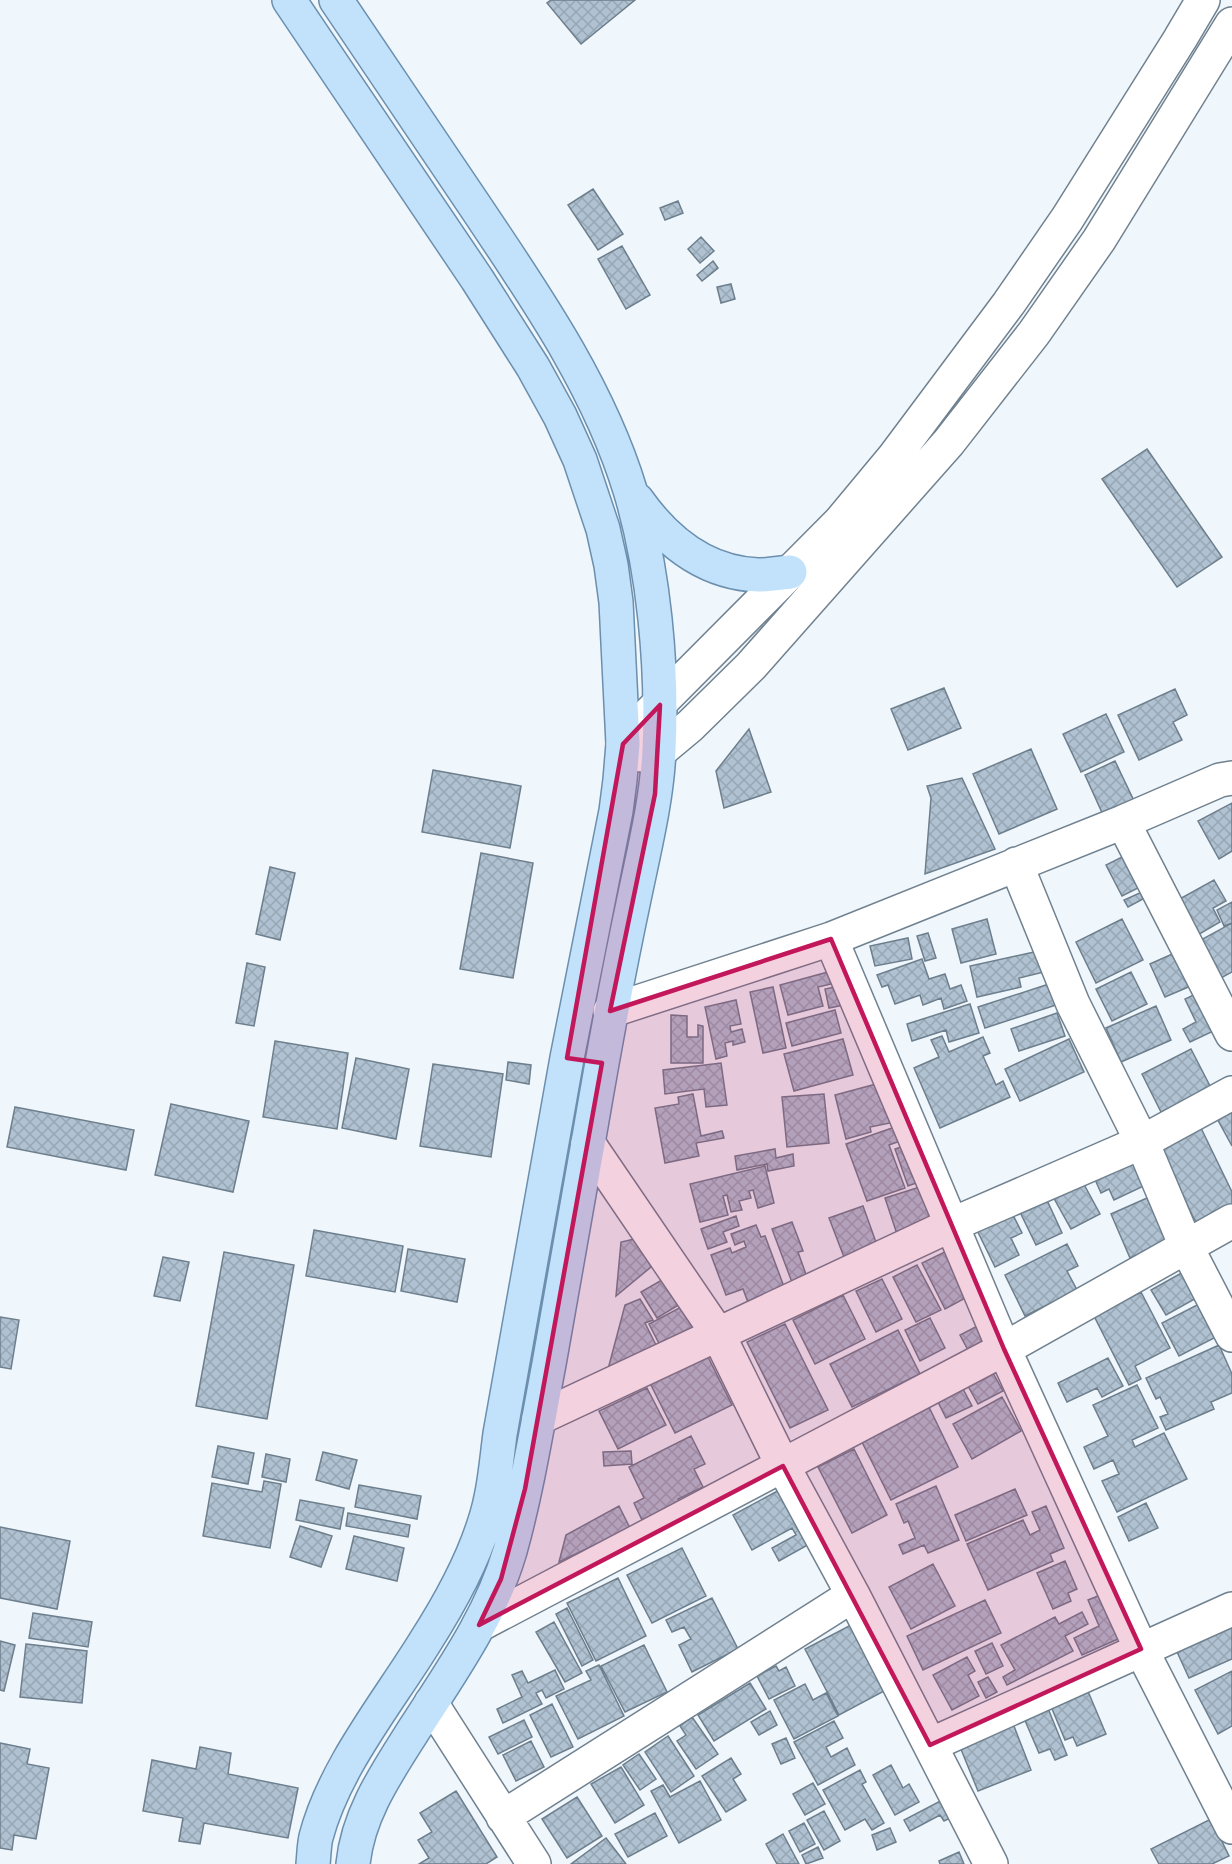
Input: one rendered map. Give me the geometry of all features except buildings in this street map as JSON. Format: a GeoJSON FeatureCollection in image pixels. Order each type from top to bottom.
{"type":"FeatureCollection","features":[{"type":"Feature","properties":{"kind":"main road"},"geometry":{"type":"LineString","coordinates":[[289,0],[477,279],[533,367],[560,416],[580,460],[603,529],[611,565],[616,602],[623,749],[616,811],[567,1059],[500,1434],[493,1489],[484,1524],[464,1571],[425,1642],[356,1750],[332,1796],[316,1837],[313,1864]]}},
{"type":"Feature","properties":{"kind":"main road"},"geometry":{"type":"LineString","coordinates":[[336,0],[518,269],[594,398],[630,491],[648,570],[660,705],[660,751],[655,794],[610,1011],[525,1489],[501,1579],[478,1624],[387,1772],[369,1807],[356,1841],[353,1864]]}},
{"type":"Feature","properties":{"kind":"main road"},"geometry":{"type":"LineString","coordinates":[[630,491],[671,541],[698,559],[727,570],[759,575],[790,572]]}},
{"type":"Feature","properties":{"kind":"main road"},"geometry":{"type":"LineString","coordinates":[[567,1059],[602,1063]]}},
{"type":"Feature","properties":{"kind":"street"},"geometry":{"type":"LineString","coordinates":[[1203,0],[1073,209],[1009,303],[894,458],[840,522],[633,730],[623,749],[646,755],[660,751],[690,726],[751,666],[949,442],[1034,333],[1099,240],[1232,24]]}},
{"type":"Feature","properties":{"kind":"street"},"geometry":{"type":"LineString","coordinates":[[610,1011],[831,939],[1123,822],[1220,780],[1232,778]]}},
{"type":"Feature","properties":{"kind":"street"},"geometry":{"type":"LineString","coordinates":[[1123,822],[1232,1034]]}},
{"type":"Feature","properties":{"kind":"street"},"geometry":{"type":"LineString","coordinates":[[1016,864],[1073,1004],[1142,1142],[1186,1246],[1232,1335]]}},
{"type":"Feature","properties":{"kind":"street"},"geometry":{"type":"LineString","coordinates":[[831,939],[1004,1349],[1141,1649],[1232,1827]]}},
{"type":"Feature","properties":{"kind":"street"},"geometry":{"type":"LineString","coordinates":[[539,1418],[951,1225],[1142,1142],[1232,1093]]}},
{"type":"Feature","properties":{"kind":"street"},"geometry":{"type":"LineString","coordinates":[[588,1143],[718,1334],[783,1466],[853,1595],[991,1864]]}},
{"type":"Feature","properties":{"kind":"street"},"geometry":{"type":"LineString","coordinates":[[478,1624],[1004,1349],[1232,1221]]}},
{"type":"Feature","properties":{"kind":"street"},"geometry":{"type":"LineString","coordinates":[[503,1817],[853,1595]]}},
{"type":"Feature","properties":{"kind":"street"},"geometry":{"type":"LineString","coordinates":[[930,1745],[1232,1609]]}},
{"type":"Feature","properties":{"kind":"street"},"geometry":{"type":"LineString","coordinates":[[431,1702],[534,1864]]}},
{"type":"Feature","properties":{"kind":"highlighted area"},"geometry":{"type":"Polygon","coordinates":[[[660,705],[655,794],[610,1011],[831,939],[1004,1349],[1141,1649],[930,1745],[783,1466],[479,1625],[501,1579],[525,1489],[602,1063],[567,1058],[623,744],[660,705]]]}}]}
